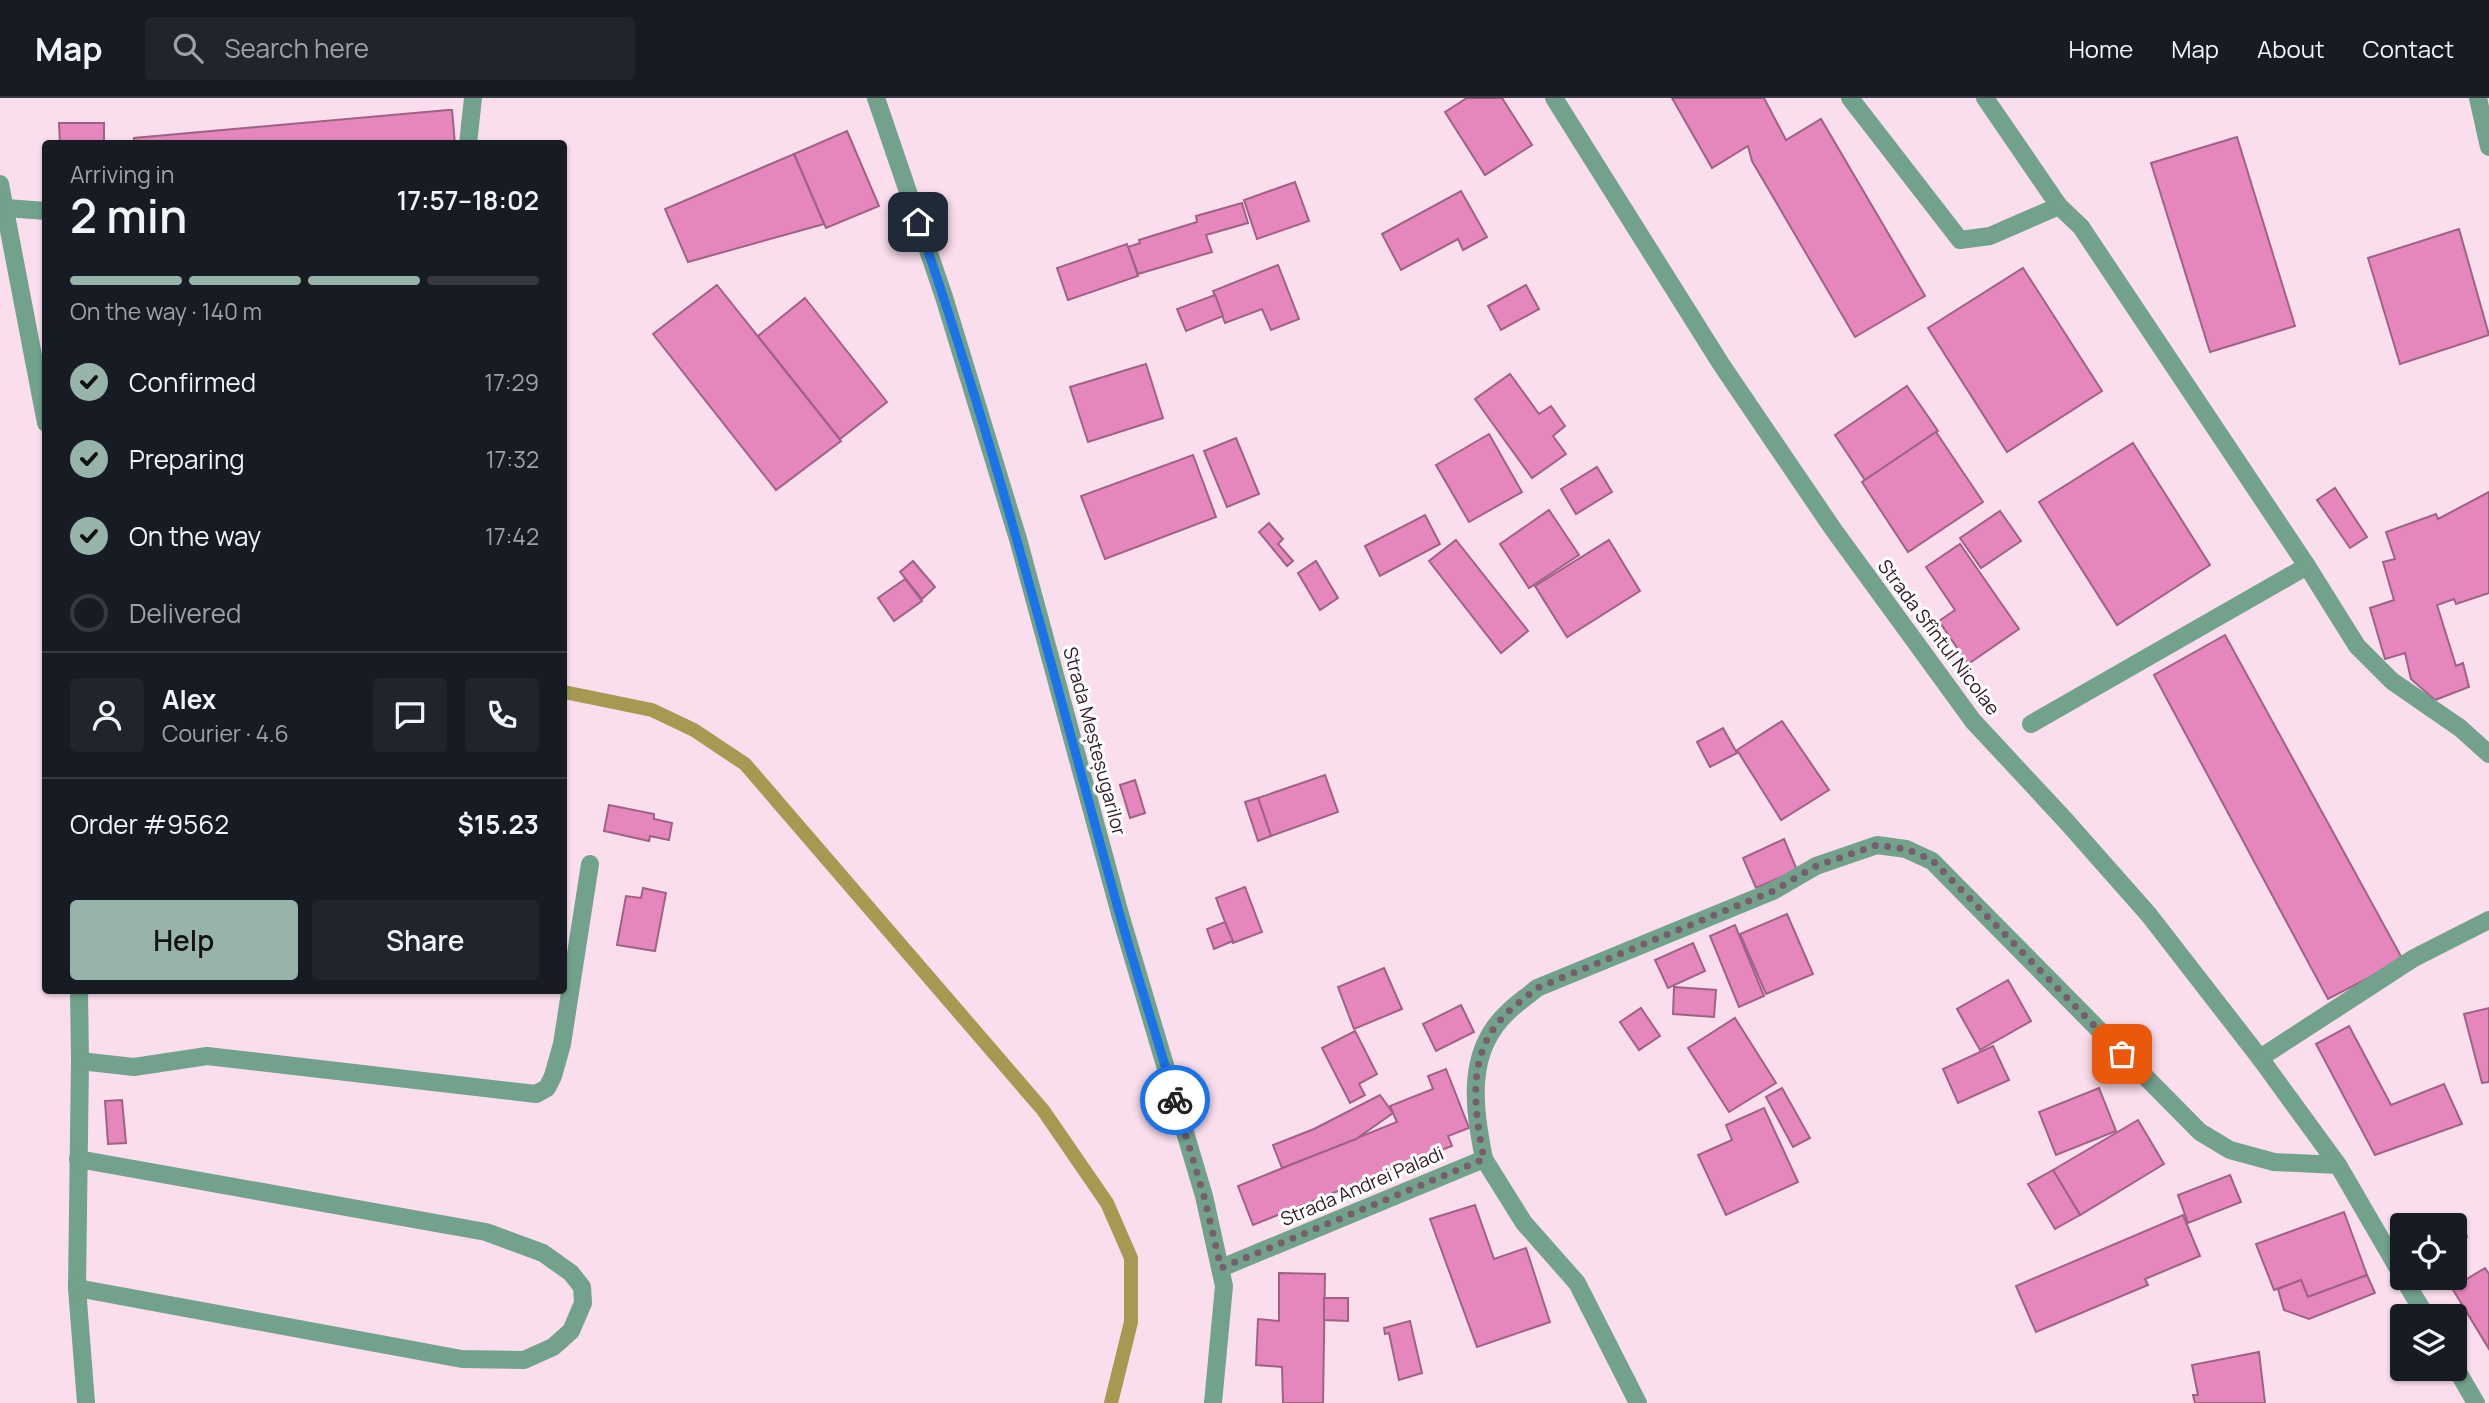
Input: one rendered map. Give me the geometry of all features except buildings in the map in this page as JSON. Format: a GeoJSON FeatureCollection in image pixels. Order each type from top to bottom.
{"type":"FeatureCollection","features":[{"type":"Feature","properties":{"kind":"street"},"geometry":{"type":"LineString","coordinates":[[468,140],[473,98]]}},
{"type":"Feature","properties":{"kind":"street","name":"Strada Meșteșugarilor"},"geometry":{"type":"LineString","coordinates":[[876,98],[944,297],[1018,539],[1120,914],[1204,1196],[1224,1286],[1213,1403]]}},
{"type":"Feature","properties":{"kind":"street","name":"Strada Sfîntul Nicolae"},"geometry":{"type":"LineString","coordinates":[[1554,98],[1728,375],[1833,529],[1973,721],[2149,915],[2260,1058],[2338,1165],[2390,1255]]}},
{"type":"Feature","properties":{"kind":"street"},"geometry":{"type":"LineString","coordinates":[[1850,98],[1960,240],[1990,236],[2059,206]]}},
{"type":"Feature","properties":{"kind":"street"},"geometry":{"type":"LineString","coordinates":[[1985,98],[2059,206],[2081,227],[2307,566],[2357,646],[2392,681],[2460,728],[2489,754]]}},
{"type":"Feature","properties":{"kind":"street"},"geometry":{"type":"LineString","coordinates":[[2477,98],[2489,147]]}},
{"type":"Feature","properties":{"kind":"street"},"geometry":{"type":"LineString","coordinates":[[0,184],[42,402]]}},
{"type":"Feature","properties":{"kind":"street"},"geometry":{"type":"LineString","coordinates":[[6,208],[42,211]]}},
{"type":"Feature","properties":{"kind":"street"},"geometry":{"type":"LineString","coordinates":[[2031,724],[2307,566]]}},
{"type":"Feature","properties":{"kind":"street"},"geometry":{"type":"LineString","coordinates":[[1638,1403],[1577,1283],[1524,1223],[1484,1159],[1474,1099],[1480,1058],[1487,1041],[1501,1019],[1537,988],[1773,891],[1816,866],[1877,845],[1906,849],[1932,860],[2200,1132],[2230,1150],[2274,1162],[2338,1165]]}},
{"type":"Feature","properties":{"kind":"street"},"geometry":{"type":"LineString","coordinates":[[567,981],[572,918],[590,864]]}},
{"type":"Feature","properties":{"kind":"street"},"geometry":{"type":"LineString","coordinates":[[2260,1058],[2414,958],[2489,920]]}},
{"type":"Feature","properties":{"kind":"street"},"geometry":{"type":"LineString","coordinates":[[79,994],[77,1287],[86,1403]]}},
{"type":"Feature","properties":{"kind":"street"},"geometry":{"type":"LineString","coordinates":[[80,1061],[134,1067],[207,1056],[536,1094],[547,1088],[553,1076],[562,1044],[566,994]]}},
{"type":"Feature","properties":{"kind":"street"},"geometry":{"type":"LineString","coordinates":[[77,1287],[462,1359],[524,1360],[552,1347],[571,1331],[583,1303],[582,1287],[571,1273],[543,1253],[486,1232],[78,1159]]}},
{"type":"Feature","properties":{"kind":"street","name":"Strada Andrei Paladi"},"geometry":{"type":"LineString","coordinates":[[1221,1268],[1484,1159]]}},
{"type":"Feature","properties":{"kind":"street"},"geometry":{"type":"LineString","coordinates":[[2463,1381],[2476,1403]]}},
{"type":"Feature","properties":{"kind":"waterway"},"geometry":{"type":"LineString","coordinates":[[567,693],[652,710],[694,730],[745,764],[1043,1110],[1107,1203],[1131,1258],[1131,1322],[1111,1403]]}},
{"type":"Feature","properties":{"kind":"way so far"},"geometry":{"type":"LineString","coordinates":[[1175,1100],[1204,1196],[1221,1268],[1484,1159],[1474,1099],[1480,1058],[1496,1026],[1537,988],[1773,891],[1816,866],[1877,845],[1906,849],[1932,860],[2122,1054]]}},
{"type":"Feature","properties":{"kind":"route"},"geometry":{"type":"LineString","coordinates":[[918,222],[944,297],[1018,539],[1120,914],[1175,1100]]}}]}
